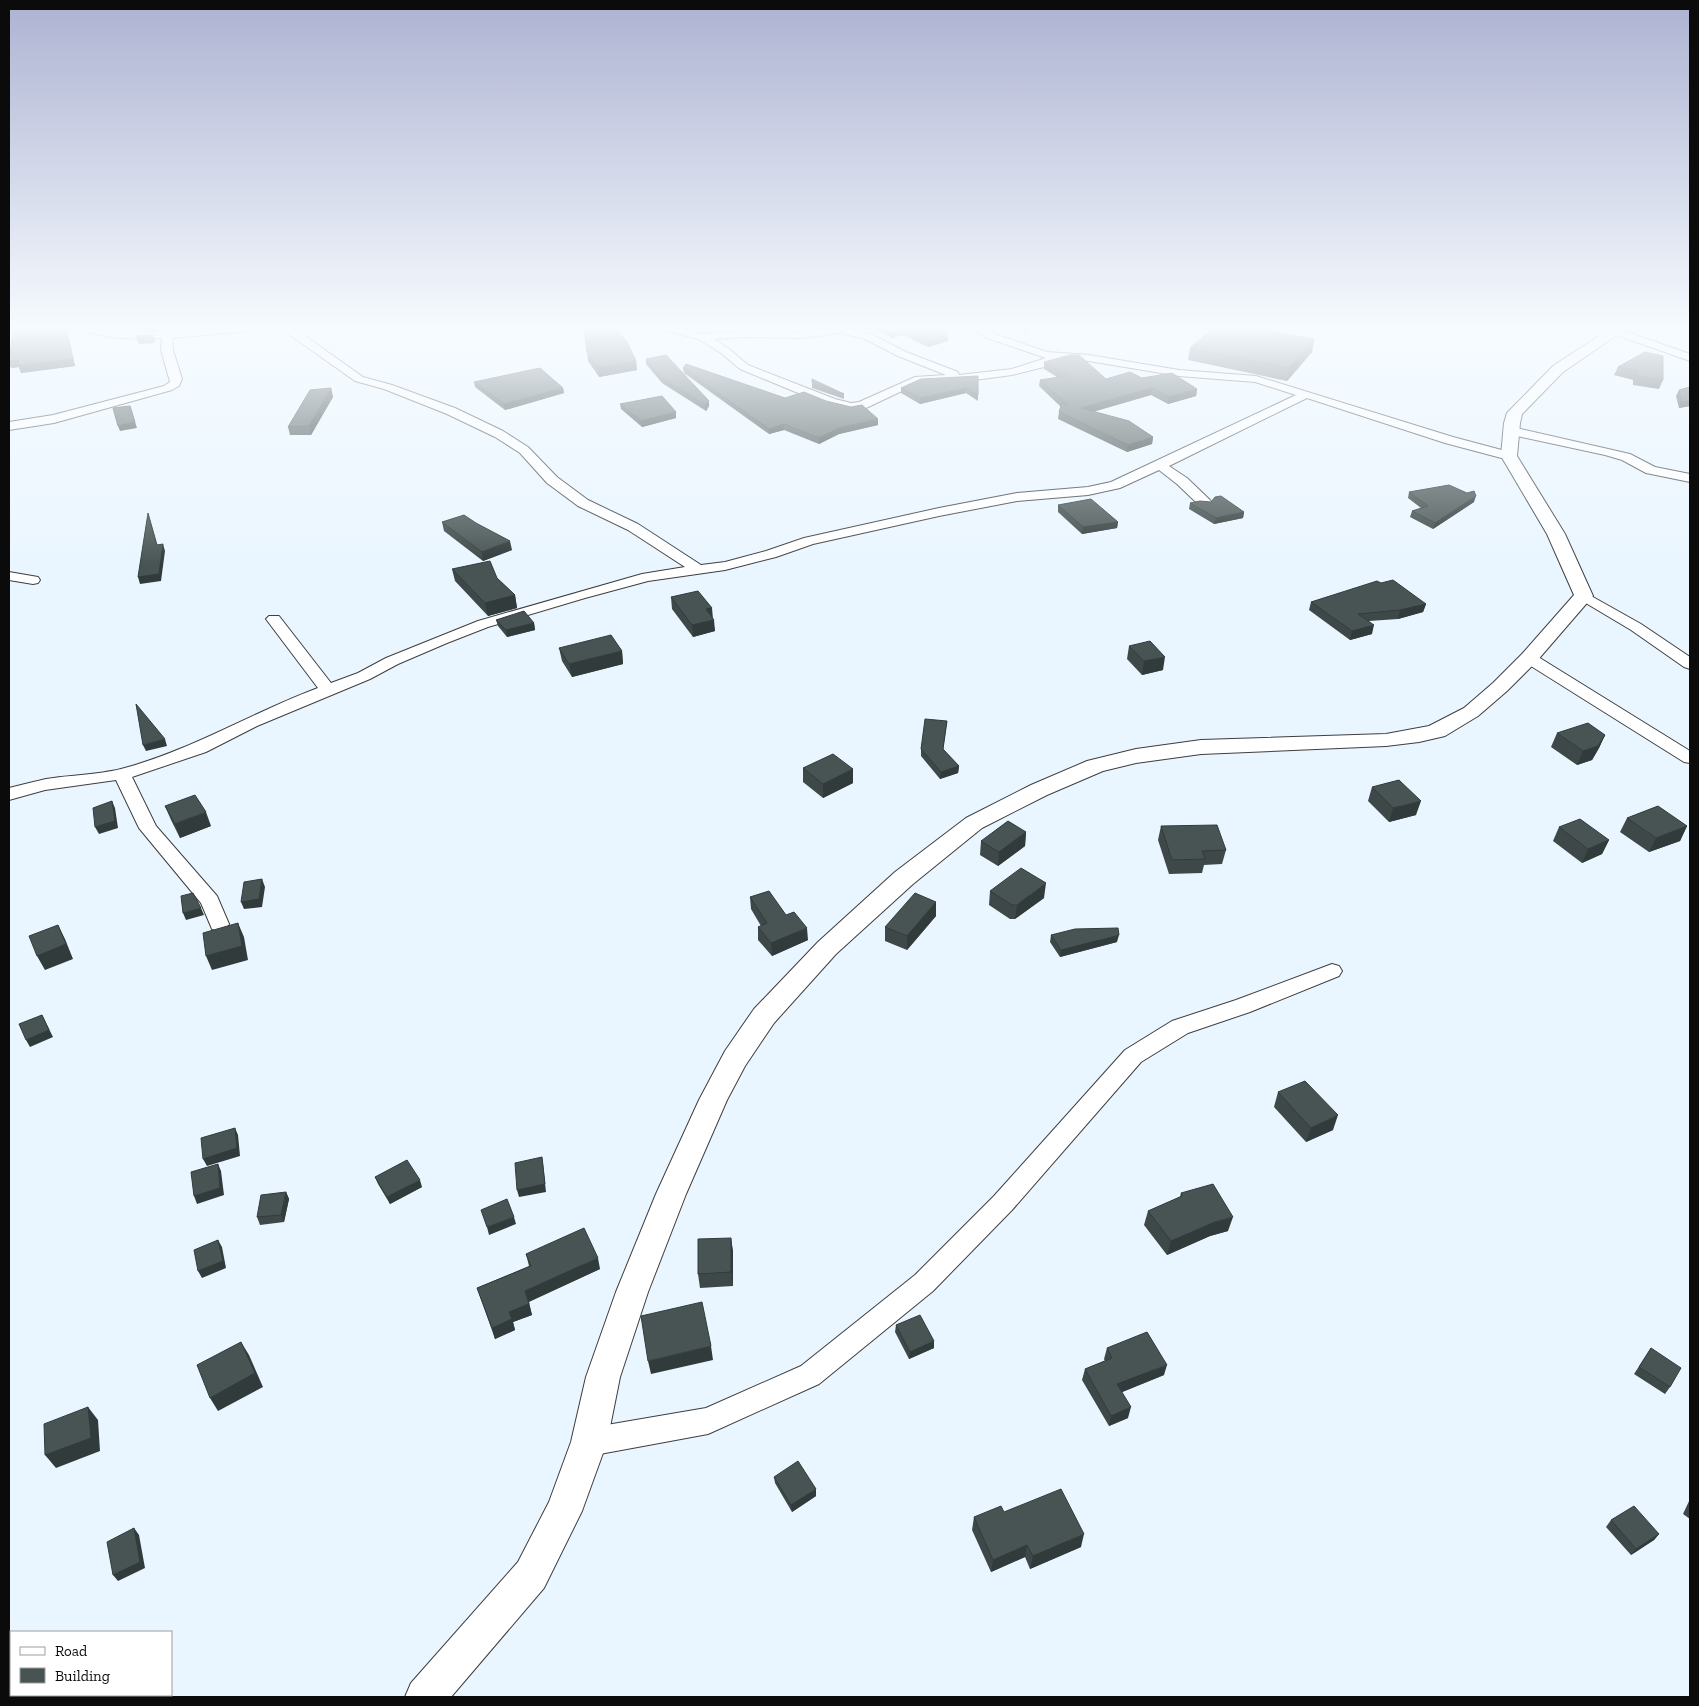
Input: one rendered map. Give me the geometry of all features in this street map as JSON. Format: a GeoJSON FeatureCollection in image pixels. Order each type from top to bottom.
{"type":"FeatureCollection","features":[{"type":"Feature","properties":{"kind":"street"},"geometry":{"type":"LineString","coordinates":[[9,426],[54,419],[103,406]]}},
{"type":"Feature","properties":{"kind":"street"},"geometry":{"type":"LineString","coordinates":[[437,406],[477,422],[499,434],[524,450],[552,480],[583,503],[633,527],[697,569]]}},
{"type":"Feature","properties":{"kind":"street"},"geometry":{"type":"LineString","coordinates":[[9,794],[46,785],[122,774],[200,748],[251,722],[483,624],[647,577],[725,566],[771,554],[809,540],[939,512],[1017,498],[1088,491],[1115,485],[1282,406]]}},
{"type":"Feature","properties":{"kind":"street"},"geometry":{"type":"LineString","coordinates":[[1342,406],[1450,440],[1510,456]]}},
{"type":"Feature","properties":{"kind":"street"},"geometry":{"type":"LineString","coordinates":[[1522,406],[1515,413],[1510,456],[1556,534],[1584,596],[1636,627],[1690,664]]}},
{"type":"Feature","properties":{"kind":"street"},"geometry":{"type":"LineString","coordinates":[[1512,431],[1608,452],[1626,457],[1651,470],[1690,478]]}},
{"type":"Feature","properties":{"kind":"street"},"geometry":{"type":"LineString","coordinates":[[1160,465],[1182,481],[1206,503]]}},
{"type":"Feature","properties":{"kind":"street"},"geometry":{"type":"LineString","coordinates":[[9,576],[33,580]]}},
{"type":"Feature","properties":{"kind":"street"},"geometry":{"type":"LineString","coordinates":[[425,1697],[531,1575],[564,1512],[589,1442],[603,1377],[632,1292],[671,1194],[714,1100],[735,1059],[764,1016],[790,986],[828,948],[904,878],[974,823],[1039,790],[1095,766],[1136,756],[1201,747],[1386,740],[1419,736],[1437,731],[1471,712],[1529,658],[1584,596]]}},
{"type":"Feature","properties":{"kind":"street"},"geometry":{"type":"LineString","coordinates":[[274,618],[328,690]]}},
{"type":"Feature","properties":{"kind":"street"},"geometry":{"type":"LineString","coordinates":[[1529,658],[1690,758]]}},
{"type":"Feature","properties":{"kind":"street"},"geometry":{"type":"LineString","coordinates":[[122,774],[148,828],[210,901],[219,924]]}},
{"type":"Feature","properties":{"kind":"street"},"geometry":{"type":"LineString","coordinates":[[589,1442],[708,1421],[810,1375],[924,1284],[1003,1203],[1133,1056],[1180,1027],[1244,1006],[1332,971]]}},
{"type":"Feature","properties":{"kind":"building"},"geometry":{"type":"Polygon","coordinates":[[[130,406],[135,422],[118,426],[113,408],[130,406]]]}},
{"type":"Feature","properties":{"kind":"building"},"geometry":{"type":"Polygon","coordinates":[[[301,406],[321,406],[309,426],[288,427],[301,406]]]}},
{"type":"Feature","properties":{"kind":"building"},"geometry":{"type":"Polygon","coordinates":[[[622,406],[670,406],[676,412],[641,421],[622,406]]]}},
{"type":"Feature","properties":{"kind":"building"},"geometry":{"type":"Polygon","coordinates":[[[736,406],[863,406],[878,419],[839,428],[819,438],[784,424],[769,429],[736,406]]]}},
{"type":"Feature","properties":{"kind":"building"},"geometry":{"type":"Polygon","coordinates":[[[1061,406],[1089,406],[1081,408],[1129,421],[1153,437],[1128,445],[1059,412],[1061,406]]]}},
{"type":"Feature","properties":{"kind":"building"},"geometry":{"type":"Polygon","coordinates":[[[1449,485],[1467,493],[1474,491],[1476,496],[1435,523],[1412,511],[1428,506],[1409,492],[1449,485]]]}},
{"type":"Feature","properties":{"kind":"building"},"geometry":{"type":"Polygon","coordinates":[[[1221,496],[1244,512],[1216,518],[1190,503],[1200,501],[1211,502],[1215,497],[1221,496]]]}},
{"type":"Feature","properties":{"kind":"building"},"geometry":{"type":"Polygon","coordinates":[[[1091,499],[1118,522],[1083,527],[1058,505],[1091,499]]]}},
{"type":"Feature","properties":{"kind":"building"},"geometry":{"type":"Polygon","coordinates":[[[148,513],[157,545],[163,544],[159,574],[138,577],[148,513]]]}},
{"type":"Feature","properties":{"kind":"building"},"geometry":{"type":"Polygon","coordinates":[[[464,515],[510,541],[482,552],[442,522],[464,515]]]}},
{"type":"Feature","properties":{"kind":"building"},"geometry":{"type":"Polygon","coordinates":[[[490,561],[497,578],[515,595],[485,603],[452,569],[490,561]]]}},
{"type":"Feature","properties":{"kind":"building"},"geometry":{"type":"Polygon","coordinates":[[[1393,580],[1426,604],[1400,610],[1358,614],[1374,625],[1352,631],[1311,602],[1377,581],[1381,583],[1393,580]]]}},
{"type":"Feature","properties":{"kind":"building"},"geometry":{"type":"Polygon","coordinates":[[[698,591],[712,608],[706,609],[714,620],[692,625],[671,597],[698,591]]]}},
{"type":"Feature","properties":{"kind":"building"},"geometry":{"type":"Polygon","coordinates":[[[524,611],[534,623],[506,630],[496,620],[524,611]]]}},
{"type":"Feature","properties":{"kind":"building"},"geometry":{"type":"Polygon","coordinates":[[[611,635],[622,651],[569,664],[559,648],[611,635]]]}},
{"type":"Feature","properties":{"kind":"building"},"geometry":{"type":"Polygon","coordinates":[[[1150,641],[1165,657],[1144,661],[1129,646],[1150,641]]]}},
{"type":"Feature","properties":{"kind":"building"},"geometry":{"type":"Polygon","coordinates":[[[136,704],[165,739],[143,745],[136,704]]]}},
{"type":"Feature","properties":{"kind":"building"},"geometry":{"type":"Polygon","coordinates":[[[925,719],[947,721],[943,749],[959,766],[941,772],[921,749],[925,719]]]}},
{"type":"Feature","properties":{"kind":"building"},"geometry":{"type":"Polygon","coordinates":[[[1588,723],[1605,735],[1598,746],[1583,751],[1557,733],[1588,723]]]}},
{"type":"Feature","properties":{"kind":"building"},"geometry":{"type":"Polygon","coordinates":[[[833,754],[853,769],[823,784],[803,768],[833,754]]]}},
{"type":"Feature","properties":{"kind":"building"},"geometry":{"type":"Polygon","coordinates":[[[1399,780],[1421,801],[1393,808],[1372,787],[1399,780]]]}},
{"type":"Feature","properties":{"kind":"building"},"geometry":{"type":"Polygon","coordinates":[[[195,795],[206,812],[175,824],[165,806],[195,795]]]}},
{"type":"Feature","properties":{"kind":"building"},"geometry":{"type":"Polygon","coordinates":[[[112,801],[115,821],[95,827],[93,808],[112,801]]]}},
{"type":"Feature","properties":{"kind":"building"},"geometry":{"type":"Polygon","coordinates":[[[1658,806],[1687,826],[1656,838],[1627,818],[1658,806]]]}},
{"type":"Feature","properties":{"kind":"building"},"geometry":{"type":"Polygon","coordinates":[[[1580,819],[1609,840],[1588,849],[1559,827],[1580,819]]]}},
{"type":"Feature","properties":{"kind":"building"},"geometry":{"type":"Polygon","coordinates":[[[1008,821],[1026,832],[999,852],[981,841],[1008,821]]]}},
{"type":"Feature","properties":{"kind":"building"},"geometry":{"type":"Polygon","coordinates":[[[1217,825],[1226,850],[1202,851],[1205,859],[1172,860],[1161,826],[1217,825]]]}},
{"type":"Feature","properties":{"kind":"building"},"geometry":{"type":"Polygon","coordinates":[[[1021,868],[1046,883],[1017,905],[1012,905],[990,891],[1021,868]]]}},
{"type":"Feature","properties":{"kind":"building"},"geometry":{"type":"Polygon","coordinates":[[[262,879],[259,899],[241,902],[244,882],[262,879]]]}},
{"type":"Feature","properties":{"kind":"building"},"geometry":{"type":"Polygon","coordinates":[[[769,891],[786,915],[794,912],[807,928],[771,943],[758,927],[767,923],[750,897],[769,891]]]}},
{"type":"Feature","properties":{"kind":"building"},"geometry":{"type":"Polygon","coordinates":[[[193,893],[201,908],[183,913],[181,896],[193,893]]]}},
{"type":"Feature","properties":{"kind":"building"},"geometry":{"type":"Polygon","coordinates":[[[915,893],[936,902],[907,936],[885,927],[915,893]]]}},
{"type":"Feature","properties":{"kind":"building"},"geometry":{"type":"Polygon","coordinates":[[[238,923],[242,946],[206,956],[203,933],[238,923]]]}},
{"type":"Feature","properties":{"kind":"building"},"geometry":{"type":"Polygon","coordinates":[[[58,925],[66,944],[37,956],[29,936],[58,925]]]}},
{"type":"Feature","properties":{"kind":"building"},"geometry":{"type":"Polygon","coordinates":[[[1118,928],[1119,935],[1061,950],[1051,935],[1075,929],[1118,928]]]}},
{"type":"Feature","properties":{"kind":"building"},"geometry":{"type":"Polygon","coordinates":[[[42,1015],[49,1030],[26,1040],[19,1024],[42,1015]]]}},
{"type":"Feature","properties":{"kind":"building"},"geometry":{"type":"Polygon","coordinates":[[[1305,1081],[1338,1115],[1311,1128],[1278,1092],[1305,1081]]]}},
{"type":"Feature","properties":{"kind":"building"},"geometry":{"type":"Polygon","coordinates":[[[235,1128],[237,1148],[203,1159],[201,1138],[235,1128]]]}},
{"type":"Feature","properties":{"kind":"building"},"geometry":{"type":"Polygon","coordinates":[[[542,1157],[545,1184],[517,1190],[515,1163],[542,1157]]]}},
{"type":"Feature","properties":{"kind":"building"},"geometry":{"type":"Polygon","coordinates":[[[407,1160],[420,1180],[387,1197],[375,1177],[407,1160]]]}},
{"type":"Feature","properties":{"kind":"building"},"geometry":{"type":"Polygon","coordinates":[[[218,1164],[220,1188],[194,1196],[191,1172],[218,1164]]]}},
{"type":"Feature","properties":{"kind":"building"},"geometry":{"type":"Polygon","coordinates":[[[1213,1184],[1233,1217],[1215,1222],[1171,1241],[1148,1211],[1182,1196],[1181,1193],[1213,1184]]]}},
{"type":"Feature","properties":{"kind":"building"},"geometry":{"type":"Polygon","coordinates":[[[286,1192],[281,1215],[257,1217],[261,1195],[286,1192]]]}},
{"type":"Feature","properties":{"kind":"building"},"geometry":{"type":"Polygon","coordinates":[[[507,1199],[514,1217],[487,1227],[481,1210],[507,1199]]]}},
{"type":"Feature","properties":{"kind":"building"},"geometry":{"type":"Polygon","coordinates":[[[584,1228],[598,1258],[525,1291],[529,1304],[509,1312],[512,1319],[492,1328],[477,1288],[531,1266],[526,1254],[584,1228]]]}},
{"type":"Feature","properties":{"kind":"building"},"geometry":{"type":"Polygon","coordinates":[[[731,1238],[731,1272],[698,1274],[698,1239],[731,1238]]]}},
{"type":"Feature","properties":{"kind":"building"},"geometry":{"type":"Polygon","coordinates":[[[218,1240],[223,1261],[198,1271],[194,1250],[218,1240]]]}},
{"type":"Feature","properties":{"kind":"building"},"geometry":{"type":"Polygon","coordinates":[[[702,1302],[711,1346],[648,1361],[641,1316],[702,1302]]]}},
{"type":"Feature","properties":{"kind":"building"},"geometry":{"type":"Polygon","coordinates":[[[920,1315],[934,1341],[910,1352],[896,1325],[920,1315]]]}},
{"type":"Feature","properties":{"kind":"building"},"geometry":{"type":"Polygon","coordinates":[[[1147,1332],[1167,1365],[1117,1384],[1131,1407],[1111,1416],[1085,1369],[1112,1358],[1107,1348],[1147,1332]]]}},
{"type":"Feature","properties":{"kind":"building"},"geometry":{"type":"Polygon","coordinates":[[[241,1342],[255,1373],[210,1398],[197,1365],[241,1342]]]}},
{"type":"Feature","properties":{"kind":"building"},"geometry":{"type":"Polygon","coordinates":[[[1651,1348],[1681,1368],[1670,1387],[1639,1367],[1651,1348]]]}},
{"type":"Feature","properties":{"kind":"building"},"geometry":{"type":"Polygon","coordinates":[[[88,1407],[91,1438],[45,1455],[44,1424],[88,1407]]]}},
{"type":"Feature","properties":{"kind":"building"},"geometry":{"type":"Polygon","coordinates":[[[798,1461],[816,1489],[791,1505],[774,1477],[798,1461]]]}},
{"type":"Feature","properties":{"kind":"building"},"geometry":{"type":"Polygon","coordinates":[[[1061,1489],[1084,1534],[1033,1556],[1027,1545],[993,1560],[974,1517],[1001,1506],[1004,1512],[1061,1489]]]}},
{"type":"Feature","properties":{"kind":"building"},"geometry":{"type":"Polygon","coordinates":[[[1634,1506],[1659,1534],[1636,1549],[1611,1520],[1634,1506]]]}},
{"type":"Feature","properties":{"kind":"building"},"geometry":{"type":"Polygon","coordinates":[[[134,1528],[140,1562],[113,1575],[107,1542],[134,1528]]]}},
{"type":"Feature","properties":{"kind":"building"},"geometry":{"type":"Polygon","coordinates":[[[99,1696],[144,1696],[99,1697],[99,1696]]]}}]}
